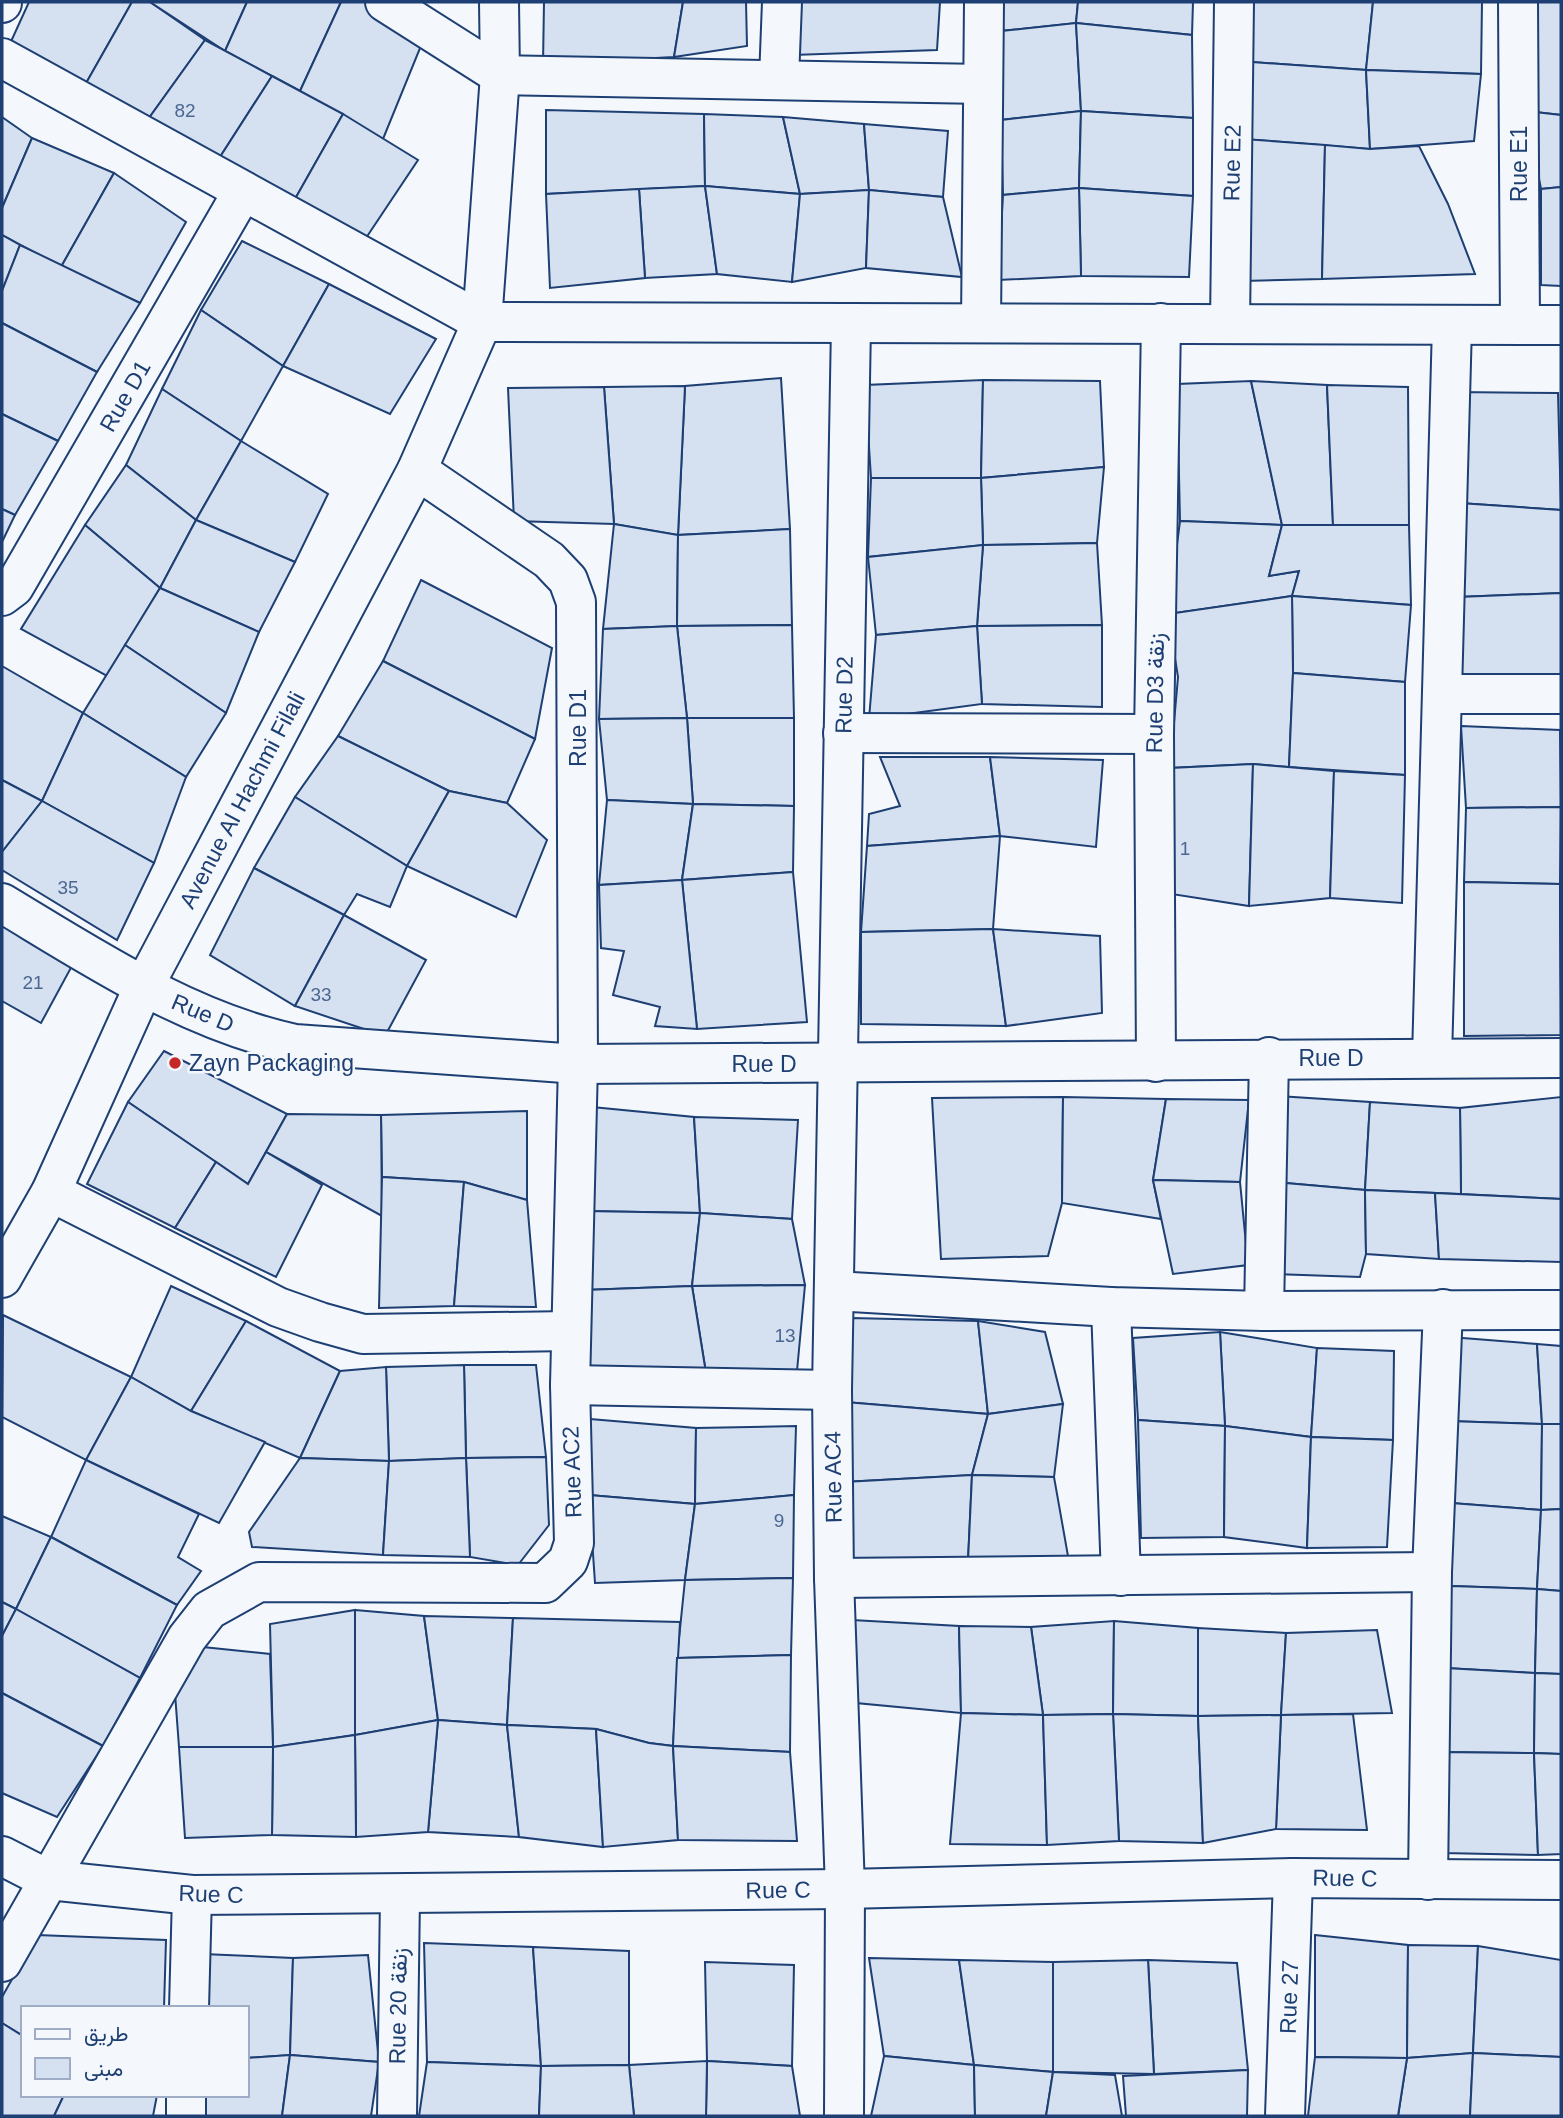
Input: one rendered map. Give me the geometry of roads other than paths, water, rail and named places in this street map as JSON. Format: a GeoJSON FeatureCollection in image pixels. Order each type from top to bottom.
{"type":"FeatureCollection","features":[{"type":"Feature","properties":{"kind":"street"},"geometry":{"type":"LineString","coordinates":[[385,2],[500,75],[984,84]]}},
{"type":"Feature","properties":{"kind":"street","name":"Avenue Al Hachmi Filali"},"geometry":{"type":"LineString","coordinates":[[2,1278],[51,1192],[144,988],[417,470],[482,322],[500,75],[499,2]]}},
{"type":"Feature","properties":{"kind":"street"},"geometry":{"type":"LineString","coordinates":[[779,79],[782,2]]}},
{"type":"Feature","properties":{"kind":"street"},"geometry":{"type":"LineString","coordinates":[[981,323],[984,2]]}},
{"type":"Feature","properties":{"kind":"street","name":"Rue E2"},"geometry":{"type":"LineString","coordinates":[[1230,324],[1234,2]]}},
{"type":"Feature","properties":{"kind":"street","name":"Rue E1"},"geometry":{"type":"LineString","coordinates":[[1518,2],[1520,325]]}},
{"type":"Feature","properties":{"kind":"street"},"geometry":{"type":"LineString","coordinates":[[2,58],[482,322],[1561,325]]}},
{"type":"Feature","properties":{"kind":"street","name":"Rue D1"},"geometry":{"type":"LineString","coordinates":[[2,596],[14,587],[243,191]]}},
{"type":"Feature","properties":{"kind":"street","name":"Rue D3 زنقة"},"geometry":{"type":"LineString","coordinates":[[1156,1062],[1154,734],[1161,323]]}},
{"type":"Feature","properties":{"kind":"street","name":"Rue D2"},"geometry":{"type":"LineString","coordinates":[[837,1065],[851,325]]}},
{"type":"Feature","properties":{"kind":"street"},"geometry":{"type":"LineString","coordinates":[[1432,1058],[1452,325]]}},
{"type":"Feature","properties":{"kind":"street","name":"Rue D1"},"geometry":{"type":"LineString","coordinates":[[417,470],[549,560],[568,580],[576,602],[578,1064]]}},
{"type":"Feature","properties":{"kind":"street"},"geometry":{"type":"LineString","coordinates":[[1442,694],[1561,694]]}},
{"type":"Feature","properties":{"kind":"street"},"geometry":{"type":"LineString","coordinates":[[843,733],[1154,734]]}},
{"type":"Feature","properties":{"kind":"street","name":"Rue D"},"geometry":{"type":"LineString","coordinates":[[2,903],[144,988],[256,1036],[295,1044],[578,1064],[837,1065],[1156,1062],[1269,1058],[1561,1058]]}},
{"type":"Feature","properties":{"kind":"street"},"geometry":{"type":"LineString","coordinates":[[1264,1311],[1269,1058]]}},
{"type":"Feature","properties":{"kind":"street","name":"Rue AC2"},"geometry":{"type":"LineString","coordinates":[[49,1880],[187,1638],[209,1610],[259,1581],[545,1583],[568,1561],[575,1543],[570,1331],[578,1064]]}},
{"type":"Feature","properties":{"kind":"street","name":"Rue AC4"},"geometry":{"type":"LineString","coordinates":[[837,1065],[832,1390],[834,1578],[845,1889],[844,2116]]}},
{"type":"Feature","properties":{"kind":"street"},"geometry":{"type":"LineString","coordinates":[[51,1192],[278,1307],[363,1334],[570,1331]]}},
{"type":"Feature","properties":{"kind":"street"},"geometry":{"type":"LineString","coordinates":[[834,1291],[1111,1307],[1264,1311],[1561,1310]]}},
{"type":"Feature","properties":{"kind":"street"},"geometry":{"type":"LineString","coordinates":[[1111,1307],[1121,1576]]}},
{"type":"Feature","properties":{"kind":"street"},"geometry":{"type":"LineString","coordinates":[[1428,1880],[1432,1572],[1443,1309]]}},
{"type":"Feature","properties":{"kind":"street"},"geometry":{"type":"LineString","coordinates":[[570,1385],[832,1390]]}},
{"type":"Feature","properties":{"kind":"street"},"geometry":{"type":"LineString","coordinates":[[834,1578],[1432,1572]]}},
{"type":"Feature","properties":{"kind":"street","name":"Rue C"},"geometry":{"type":"LineString","coordinates":[[2,1856],[49,1880],[192,1895],[400,1896],[1293,1878],[1561,1880]]}},
{"type":"Feature","properties":{"kind":"street","name":"Rue 27"},"geometry":{"type":"LineString","coordinates":[[1285,2116],[1293,1878]]}},
{"type":"Feature","properties":{"kind":"street"},"geometry":{"type":"LineString","coordinates":[[2,1962],[49,1880]]}},
{"type":"Feature","properties":{"kind":"street"},"geometry":{"type":"LineString","coordinates":[[189,2006],[192,1895]]}},
{"type":"Feature","properties":{"kind":"street","name":"Rue 20 زنقة"},"geometry":{"type":"LineString","coordinates":[[397,2116],[400,1896]]}},
{"type":"Feature","properties":{"kind":"street"},"geometry":{"type":"LineString","coordinates":[[186,2097],[186,2116]]}},
{"type":"Feature","properties":{"kind":"place","name":"Zayn Packaging"},"geometry":{"type":"Point","coordinates":[175,1063]}}]}
